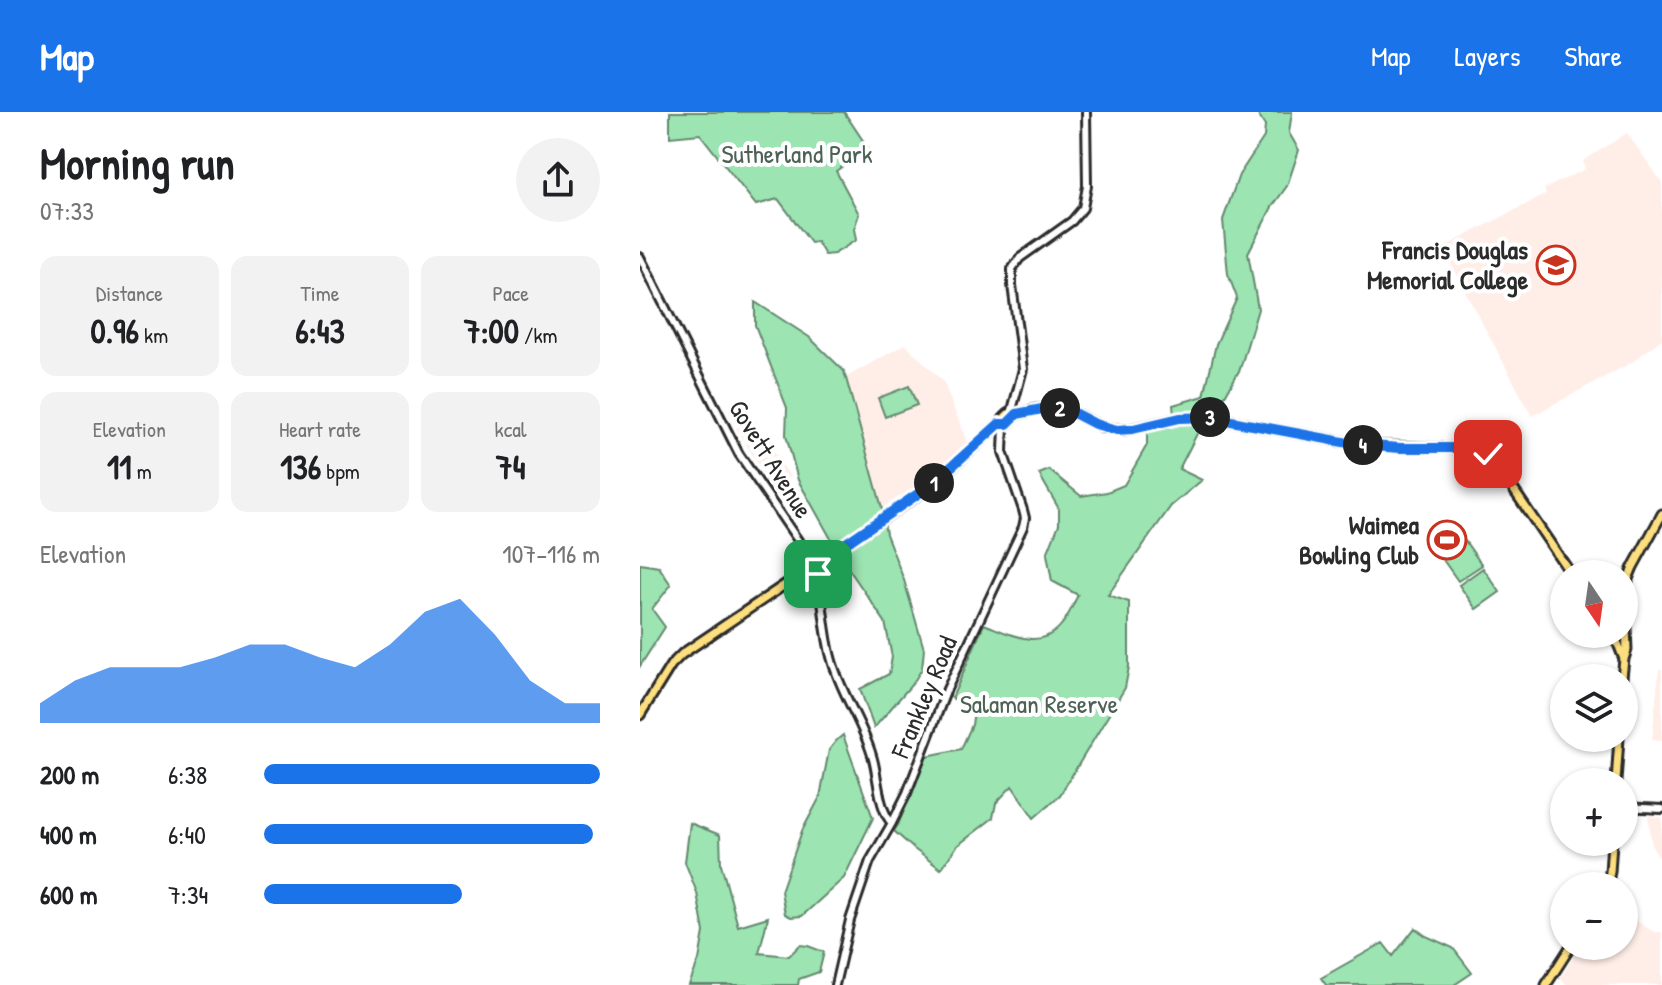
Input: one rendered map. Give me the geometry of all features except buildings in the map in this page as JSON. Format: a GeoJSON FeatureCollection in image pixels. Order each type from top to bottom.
{"type":"FeatureCollection","features":[{"type":"Feature","properties":{"kind":"main road"},"geometry":{"type":"LineString","coordinates":[[640,715],[671,665],[682,654],[931,485],[999,424],[1010,422],[1012,415],[1036,409],[1060,408],[1102,427],[1125,430],[1180,418],[1210,417],[1359,445],[1479,449],[1492,458],[1561,560]]}},
{"type":"Feature","properties":{"kind":"main road"},"geometry":{"type":"LineString","coordinates":[[1637,560],[1662,514]]}},
{"type":"Feature","properties":{"kind":"main road"},"geometry":{"type":"LineString","coordinates":[[1546,985],[1562,960]]}},
{"type":"Feature","properties":{"kind":"street"},"geometry":{"type":"LineString","coordinates":[[1012,415],[1023,369],[1012,269],[1025,253],[1072,221],[1083,208],[1087,186],[1086,112]]}},
{"type":"Feature","properties":{"kind":"street","name":"Govett Avenue"},"geometry":{"type":"LineString","coordinates":[[640,257],[739,454],[814,565],[831,657],[867,742],[885,813],[892,823]]}},
{"type":"Feature","properties":{"kind":"street","name":"Frankley Road"},"geometry":{"type":"LineString","coordinates":[[835,985],[864,875],[907,793],[947,689],[1023,527],[1023,510],[1003,452],[1003,424]]}},
{"type":"Feature","properties":{"kind":"street"},"geometry":{"type":"LineString","coordinates":[[1638,808],[1662,809]]}},
{"type":"Feature","properties":{"kind":"shaded area","name":"Francis Douglas Memorial College"},"geometry":{"type":"Polygon","coordinates":[[[1627,133],[1662,182],[1662,339],[1631,363],[1532,416],[1442,248],[1546,194],[1544,189],[1585,169],[1583,161],[1627,133]]]}},
{"type":"Feature","properties":{"kind":"shaded area"},"geometry":{"type":"Polygon","coordinates":[[[905,344],[943,381],[969,447],[934,475],[882,508],[845,378],[905,344]]]}},
{"type":"Feature","properties":{"kind":"shaded area"},"geometry":{"type":"Polygon","coordinates":[[[754,418],[790,477],[773,489],[736,428],[754,418]]]}},
{"type":"Feature","properties":{"kind":"shaded area"},"geometry":{"type":"Polygon","coordinates":[[[1659,669],[1662,669],[1662,741],[1652,740],[1659,669]]]}},
{"type":"Feature","properties":{"kind":"shaded area"},"geometry":{"type":"Polygon","coordinates":[[[1648,816],[1662,817],[1662,862],[1652,847],[1648,816]]]}},
{"type":"Feature","properties":{"kind":"shaded area"},"geometry":{"type":"Polygon","coordinates":[[[1638,922],[1654,932],[1662,932],[1662,985],[1567,985],[1560,978],[1571,960],[1638,960],[1638,922]]]}},
{"type":"Feature","properties":{"kind":"green space","name":"Sutherland Park"},"geometry":{"type":"Polygon","coordinates":[[[670,112],[844,112],[868,148],[836,171],[859,214],[854,229],[856,240],[834,254],[825,255],[817,242],[811,243],[778,199],[756,205],[700,134],[670,137],[670,112]]]}},
{"type":"Feature","properties":{"kind":"green space"},"geometry":{"type":"Polygon","coordinates":[[[1256,112],[1292,112],[1289,133],[1299,150],[1287,186],[1248,253],[1258,309],[1240,369],[1217,410],[1174,415],[1173,405],[1204,396],[1216,344],[1237,298],[1228,274],[1223,220],[1239,175],[1264,137],[1265,126],[1256,112]]]}},
{"type":"Feature","properties":{"kind":"green space"},"geometry":{"type":"Polygon","coordinates":[[[755,302],[809,337],[844,371],[882,508],[886,534],[904,580],[924,649],[922,669],[874,728],[860,689],[889,674],[892,657],[885,622],[844,562],[798,480],[786,435],[787,408],[755,325],[755,302]]]}},
{"type":"Feature","properties":{"kind":"green space"},"geometry":{"type":"Polygon","coordinates":[[[909,386],[917,405],[885,417],[878,398],[909,386]]]}},
{"type":"Feature","properties":{"kind":"green space","name":"Salaman Reserve"},"geometry":{"type":"Polygon","coordinates":[[[1182,424],[1202,424],[1179,469],[1202,480],[1171,506],[1108,595],[1129,602],[1129,667],[1125,688],[1060,795],[1034,818],[1012,786],[996,803],[993,818],[957,846],[941,869],[894,831],[926,756],[961,749],[972,725],[974,710],[952,698],[984,624],[1014,636],[1044,637],[1062,624],[1078,595],[1052,581],[1047,554],[1059,524],[1059,509],[1039,474],[1049,470],[1081,496],[1107,492],[1124,485],[1147,445],[1147,431],[1182,424]]]}},
{"type":"Feature","properties":{"kind":"green space"},"geometry":{"type":"Polygon","coordinates":[[[1465,541],[1482,565],[1458,581],[1441,557],[1465,541]]]}},
{"type":"Feature","properties":{"kind":"green space"},"geometry":{"type":"Polygon","coordinates":[[[640,564],[659,567],[671,585],[652,609],[665,627],[640,666],[640,564]]]}},
{"type":"Feature","properties":{"kind":"green space"},"geometry":{"type":"Polygon","coordinates":[[[1483,568],[1500,592],[1476,609],[1459,585],[1483,568]]]}},
{"type":"Feature","properties":{"kind":"green space"},"geometry":{"type":"Polygon","coordinates":[[[843,735],[873,818],[844,878],[802,916],[791,917],[785,914],[781,891],[802,831],[820,797],[829,750],[843,735]]]}},
{"type":"Feature","properties":{"kind":"green space"},"geometry":{"type":"Polygon","coordinates":[[[690,823],[720,835],[721,864],[738,926],[768,917],[759,953],[789,956],[800,945],[808,946],[824,952],[819,972],[799,979],[798,985],[689,985],[699,960],[704,932],[697,893],[685,862],[690,823]]]}},
{"type":"Feature","properties":{"kind":"green space"},"geometry":{"type":"Polygon","coordinates":[[[1415,928],[1453,948],[1472,973],[1454,985],[1326,985],[1321,978],[1383,943],[1393,956],[1415,928]]]}},
{"type":"Feature","properties":{"kind":"place","name":"Francis Douglas Memorial College"},"geometry":{"type":"Point","coordinates":[1556,265]}},
{"type":"Feature","properties":{"kind":"place","name":"Waimea Bowling Club"},"geometry":{"type":"Point","coordinates":[1447,540]}},
{"type":"Feature","properties":{"kind":"route"},"geometry":{"type":"LineString","coordinates":[[818,574],[814,565],[931,485],[999,424],[1007,424],[1013,416],[1036,409],[1052,407],[1068,410],[1102,427],[1117,430],[1180,418],[1210,417],[1359,445],[1474,448],[1488,454]]}}]}
